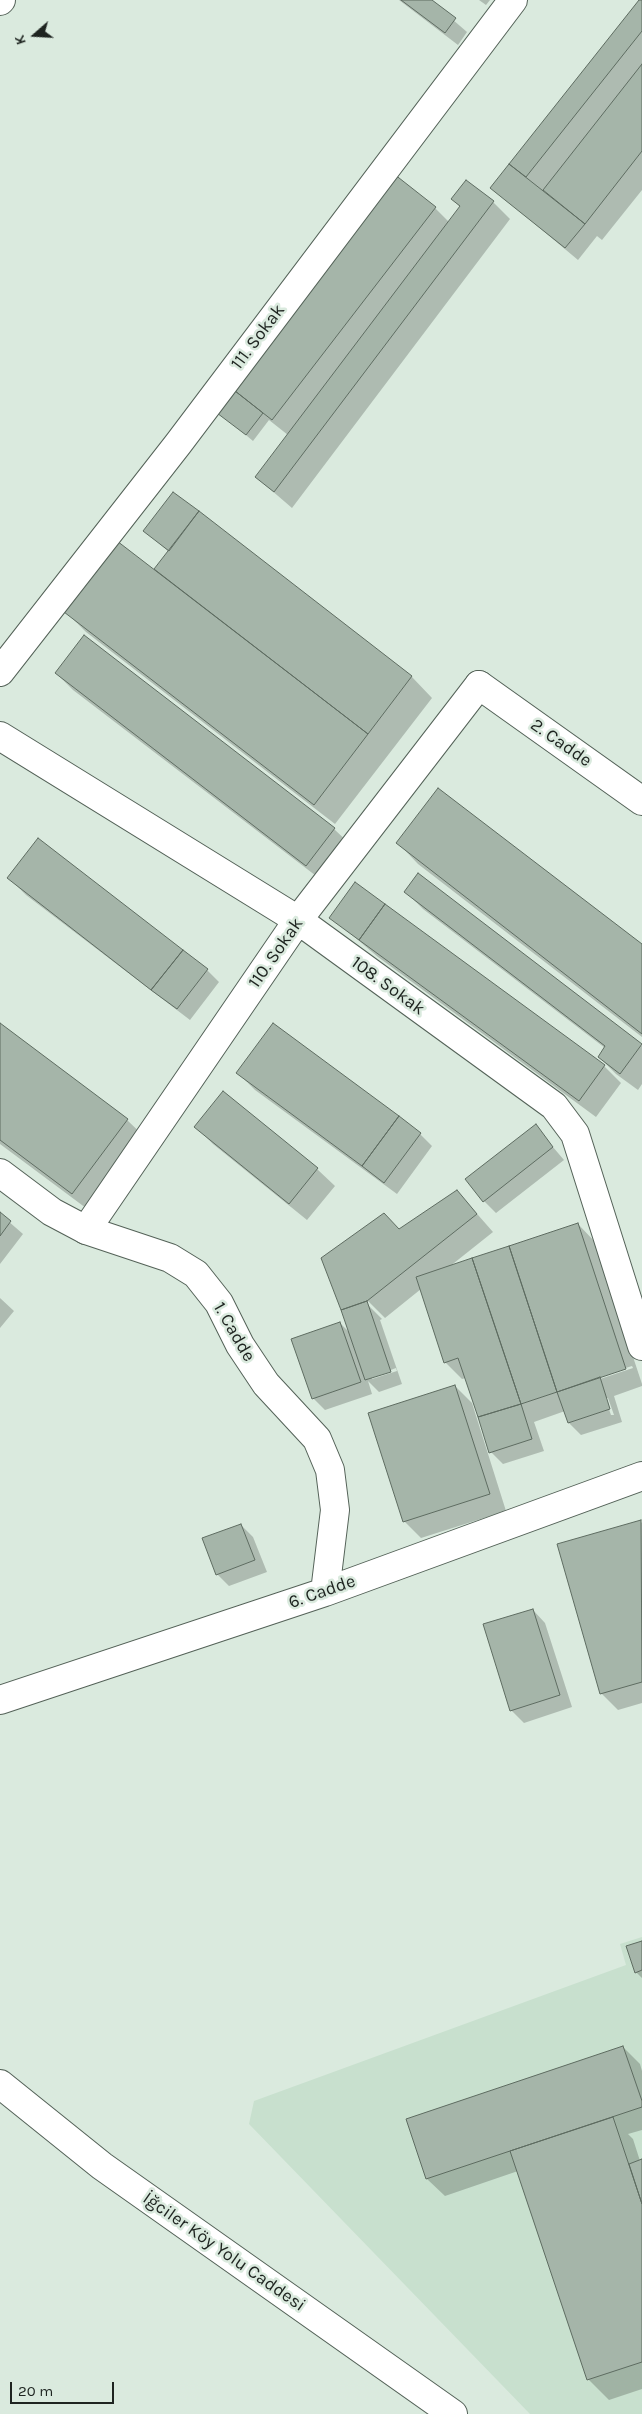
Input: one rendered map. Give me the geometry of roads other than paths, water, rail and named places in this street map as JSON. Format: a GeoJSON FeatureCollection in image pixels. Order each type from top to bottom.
{"type":"FeatureCollection","features":[{"type":"Feature","properties":{"kind":"street","name":"111. Sokak"},"geometry":{"type":"LineString","coordinates":[[0,672],[178,444],[513,0]]}},
{"type":"Feature","properties":{"kind":"street","name":"2. Cadde"},"geometry":{"type":"LineString","coordinates":[[479,685],[642,801]]}},
{"type":"Feature","properties":{"kind":"street","name":"110. Sokak"},"geometry":{"type":"LineString","coordinates":[[86,1230],[298,920],[479,685]]}},
{"type":"Feature","properties":{"kind":"street","name":"108. Sokak"},"geometry":{"type":"LineString","coordinates":[[0,736],[298,920],[554,1106],[576,1134],[642,1346]]}},
{"type":"Feature","properties":{"kind":"street","name":"1. Cadde"},"geometry":{"type":"LineString","coordinates":[[0,1173],[52,1212],[86,1230],[170,1258],[196,1274],[219,1303],[240,1345],[266,1384],[317,1439],[330,1470],[335,1510],[325,1592]]}},
{"type":"Feature","properties":{"kind":"street","name":"6. Cadde"},"geometry":{"type":"LineString","coordinates":[[0,1700],[325,1592],[642,1476]]}},
{"type":"Feature","properties":{"kind":"street","name":"İğciler Köy Yolu Caddesi"},"geometry":{"type":"LineString","coordinates":[[0,2084],[102,2166],[453,2414]]}}]}
